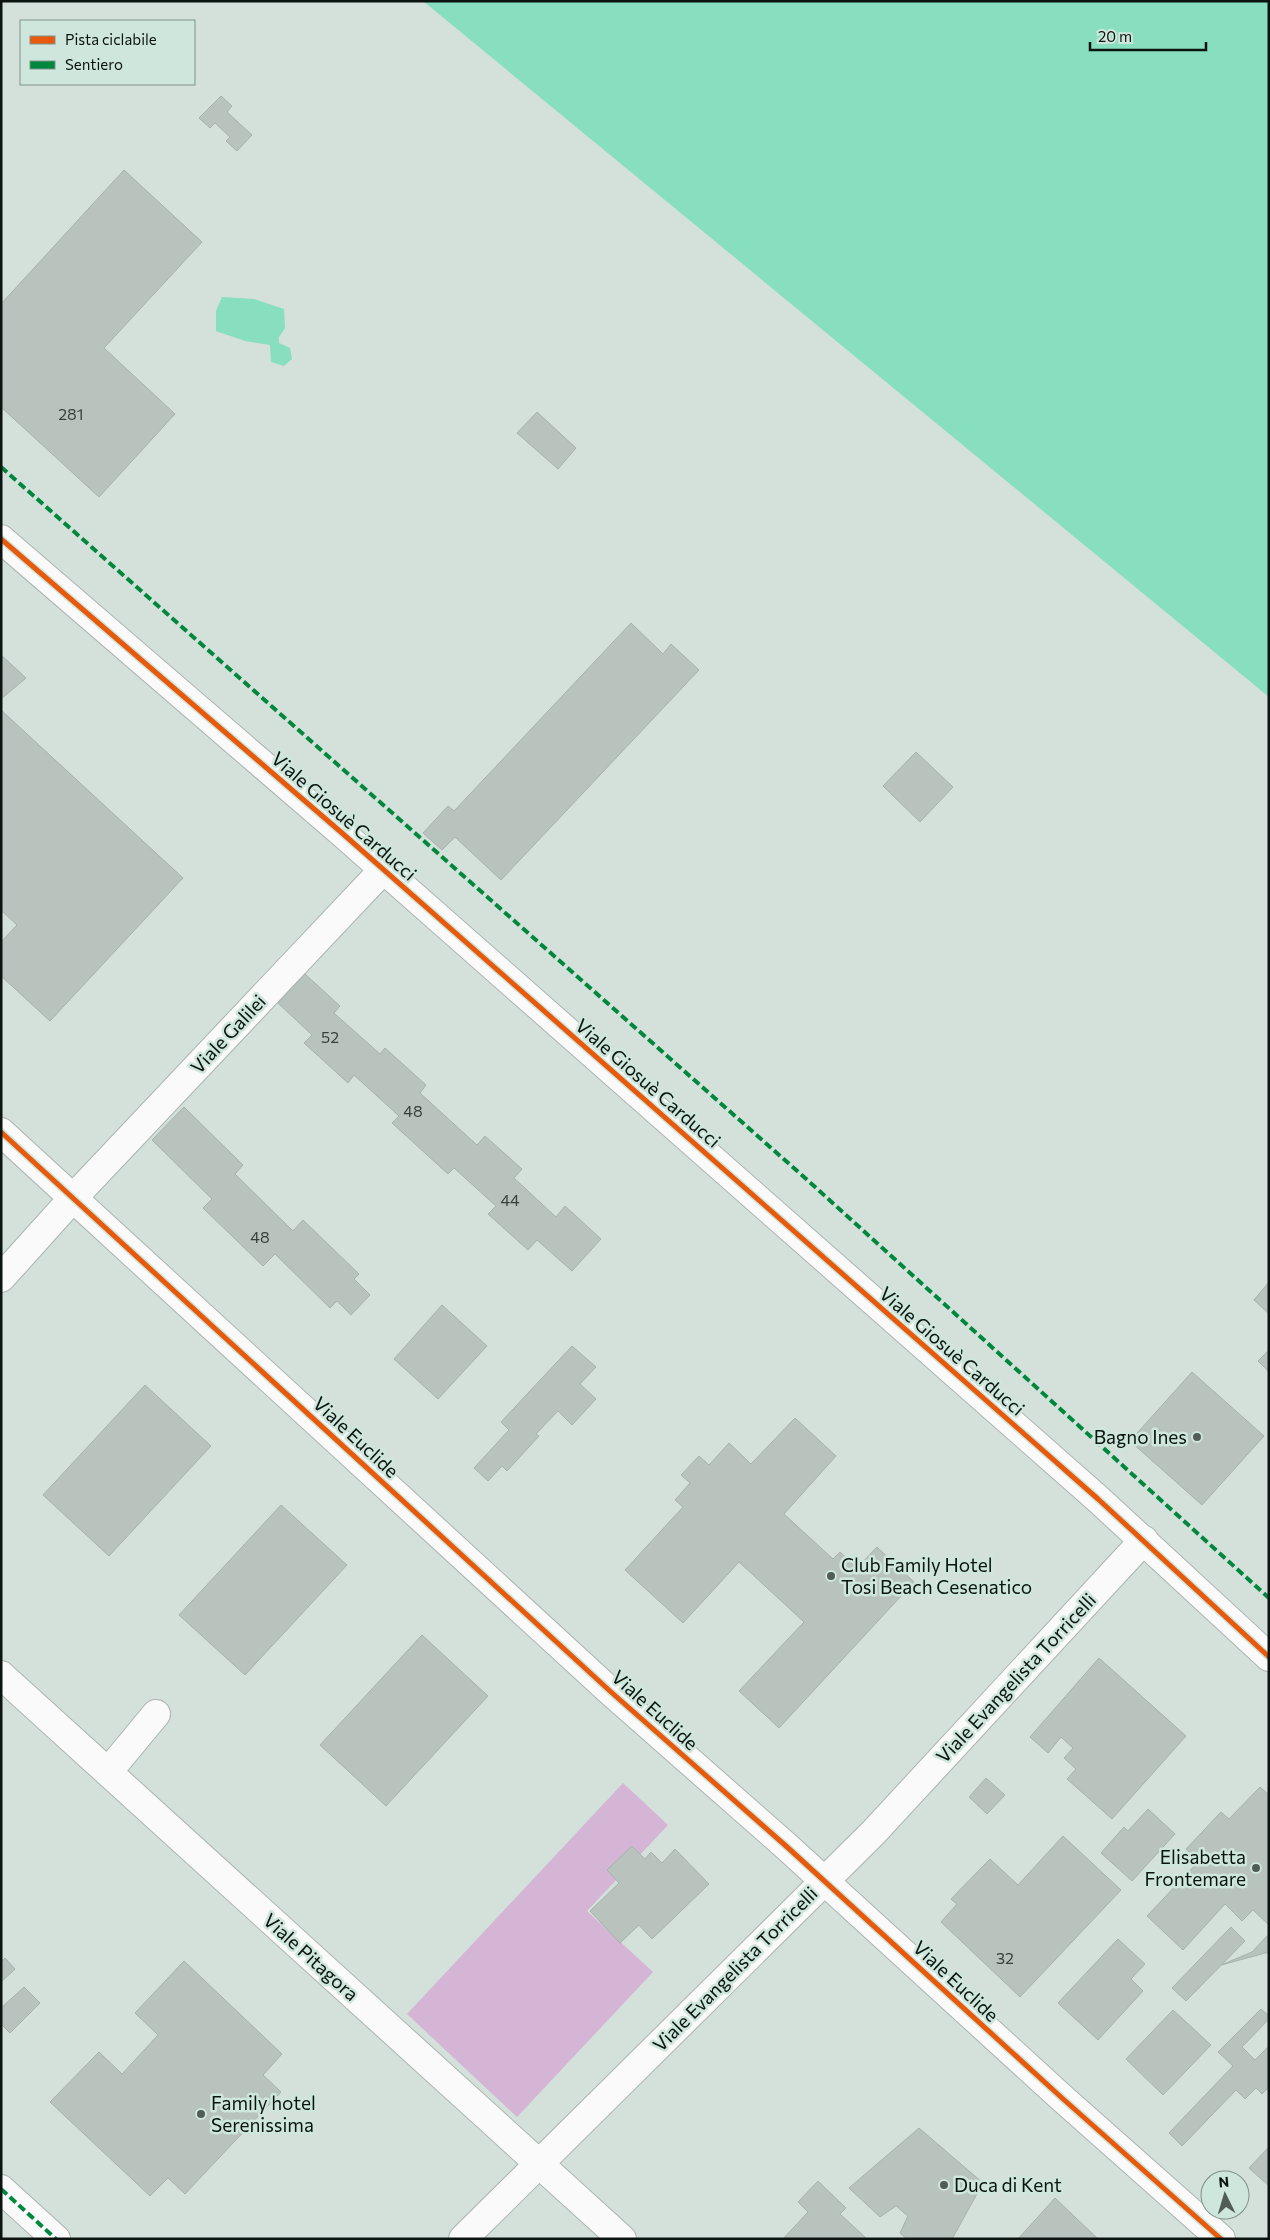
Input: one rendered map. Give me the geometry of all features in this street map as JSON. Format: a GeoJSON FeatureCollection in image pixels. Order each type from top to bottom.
{"type":"FeatureCollection","features":[{"type":"Feature","properties":{"kind":"street","name":"Viale Giosuè Carducci"},"geometry":{"type":"LineString","coordinates":[[1,539],[383,870],[1144,1540],[1269,1657]]}},
{"type":"Feature","properties":{"kind":"street","name":"Viale Galilei"},"geometry":{"type":"LineString","coordinates":[[1,1278],[383,870]]}},
{"type":"Feature","properties":{"kind":"street","name":"Viale Euclide"},"geometry":{"type":"LineString","coordinates":[[1,1132],[611,1692],[1221,2239]]}},
{"type":"Feature","properties":{"kind":"street","name":"Viale Evangelista Torricelli"},"geometry":{"type":"LineString","coordinates":[[462,2239],[873,1833],[1144,1540]]}},
{"type":"Feature","properties":{"kind":"street","name":"Viale Pitagora"},"geometry":{"type":"LineString","coordinates":[[1,1675],[622,2239]]}},
{"type":"Feature","properties":{"kind":"street"},"geometry":{"type":"LineString","coordinates":[[108,1772],[156,1714]]}},
{"type":"Feature","properties":{"kind":"street"},"geometry":{"type":"LineString","coordinates":[[1,2189],[56,2239]]}},
{"type":"Feature","properties":{"kind":"shaded area"},"geometry":{"type":"Polygon","coordinates":[[[423,1],[1269,1],[1269,697],[423,1]]]}},
{"type":"Feature","properties":{"kind":"shaded area"},"geometry":{"type":"Polygon","coordinates":[[[222,297],[254,299],[284,309],[285,328],[279,337],[279,343],[290,348],[292,359],[284,366],[271,362],[270,345],[245,341],[216,331],[216,311],[222,297]]]}},
{"type":"Feature","properties":{"kind":"shaded area"},"geometry":{"type":"Polygon","coordinates":[[[623,1783],[668,1825],[587,1911],[653,1972],[517,2117],[407,2014],[623,1783]]]}},
{"type":"Feature","properties":{"kind":"building"},"geometry":{"type":"Polygon","coordinates":[[[221,96],[232,106],[227,112],[252,135],[237,151],[226,141],[230,137],[215,123],[210,128],[199,118],[221,96]]]}},
{"type":"Feature","properties":{"kind":"building"},"geometry":{"type":"Polygon","coordinates":[[[124,170],[202,242],[104,348],[175,414],[99,497],[1,407],[1,304],[124,170]]]}},
{"type":"Feature","properties":{"kind":"building"},"geometry":{"type":"Polygon","coordinates":[[[537,412],[576,448],[558,469],[517,433],[537,412]]]}},
{"type":"Feature","properties":{"kind":"building"},"geometry":{"type":"Polygon","coordinates":[[[631,623],[663,654],[671,644],[699,670],[501,880],[455,837],[442,850],[423,833],[448,806],[454,811],[631,623]]]}},
{"type":"Feature","properties":{"kind":"building"},"geometry":{"type":"Polygon","coordinates":[[[1,655],[26,678],[1,699],[1,655]]]}},
{"type":"Feature","properties":{"kind":"building"},"geometry":{"type":"Polygon","coordinates":[[[1,710],[183,878],[50,1021],[1,976],[1,942],[17,925],[1,910],[1,710]]]}},
{"type":"Feature","properties":{"kind":"building"},"geometry":{"type":"Polygon","coordinates":[[[916,752],[953,787],[920,822],[883,786],[916,752]]]}},
{"type":"Feature","properties":{"kind":"building"},"geometry":{"type":"Polygon","coordinates":[[[305,974],[340,1006],[334,1013],[380,1054],[385,1048],[426,1085],[420,1093],[477,1145],[485,1136],[522,1169],[514,1178],[556,1217],[565,1206],[601,1239],[572,1271],[537,1240],[528,1250],[488,1214],[496,1206],[454,1168],[448,1174],[392,1123],[399,1116],[354,1075],[348,1083],[304,1043],[312,1035],[278,1003],[305,974]]]}},
{"type":"Feature","properties":{"kind":"building"},"geometry":{"type":"Polygon","coordinates":[[[184,1107],[243,1165],[235,1174],[293,1231],[303,1220],[359,1274],[354,1279],[370,1295],[351,1315],[337,1301],[330,1308],[275,1254],[263,1266],[203,1208],[212,1199],[152,1140],[184,1107]]]}},
{"type":"Feature","properties":{"kind":"building"},"geometry":{"type":"Polygon","coordinates":[[[1269,1282],[1269,1314],[1254,1300],[1269,1282]]]}},
{"type":"Feature","properties":{"kind":"building"},"geometry":{"type":"Polygon","coordinates":[[[442,1305],[487,1346],[438,1399],[394,1359],[442,1305]]]}},
{"type":"Feature","properties":{"kind":"building"},"geometry":{"type":"Polygon","coordinates":[[[572,1346],[596,1367],[580,1384],[596,1399],[572,1425],[558,1411],[536,1434],[539,1436],[507,1471],[502,1466],[488,1481],[474,1468],[509,1430],[501,1422],[572,1346]]]}},
{"type":"Feature","properties":{"kind":"building"},"geometry":{"type":"Polygon","coordinates":[[[1269,1350],[1269,1372],[1258,1361],[1269,1350]]]}},
{"type":"Feature","properties":{"kind":"building"},"geometry":{"type":"Polygon","coordinates":[[[1192,1372],[1264,1436],[1202,1505],[1130,1441],[1192,1372]]]}},
{"type":"Feature","properties":{"kind":"building"},"geometry":{"type":"Polygon","coordinates":[[[145,1385],[211,1446],[109,1556],[43,1495],[145,1385]]]}},
{"type":"Feature","properties":{"kind":"building","name":"Club Family Hotel Tosi Beach Cesenatico"},"geometry":{"type":"Polygon","coordinates":[[[795,1418],[836,1456],[784,1514],[833,1559],[840,1552],[857,1568],[877,1547],[914,1582],[779,1728],[739,1691],[804,1622],[739,1562],[683,1623],[625,1570],[683,1507],[675,1500],[690,1483],[681,1475],[699,1456],[709,1465],[729,1443],[751,1464],[795,1418]]]}},
{"type":"Feature","properties":{"kind":"building"},"geometry":{"type":"Polygon","coordinates":[[[281,1505],[347,1565],[245,1675],[179,1615],[281,1505]]]}},
{"type":"Feature","properties":{"kind":"building"},"geometry":{"type":"Polygon","coordinates":[[[422,1635],[488,1696],[386,1806],[320,1745],[422,1635]]]}},
{"type":"Feature","properties":{"kind":"building"},"geometry":{"type":"Polygon","coordinates":[[[1099,1658],[1186,1736],[1112,1819],[1067,1779],[1076,1769],[1064,1758],[1073,1748],[1061,1737],[1048,1753],[1030,1737],[1099,1658]]]}},
{"type":"Feature","properties":{"kind":"building"},"geometry":{"type":"Polygon","coordinates":[[[986,1778],[1005,1795],[987,1814],[969,1797],[986,1778]]]}},
{"type":"Feature","properties":{"kind":"building"},"geometry":{"type":"Polygon","coordinates":[[[1260,1787],[1269,1795],[1269,1925],[1253,1910],[1242,1921],[1225,1904],[1183,1950],[1147,1916],[1199,1861],[1186,1849],[1221,1812],[1229,1819],[1260,1787]]]}},
{"type":"Feature","properties":{"kind":"building"},"geometry":{"type":"Polygon","coordinates":[[[1148,1809],[1175,1834],[1132,1881],[1101,1853],[1124,1827],[1128,1831],[1148,1809]]]}},
{"type":"Feature","properties":{"kind":"building"},"geometry":{"type":"Polygon","coordinates":[[[1063,1836],[1121,1890],[1020,1997],[941,1922],[957,1904],[951,1899],[990,1859],[1018,1885],[1063,1836]]]}},
{"type":"Feature","properties":{"kind":"building"},"geometry":{"type":"Polygon","coordinates":[[[632,1846],[645,1859],[651,1852],[662,1863],[675,1849],[709,1884],[652,1939],[639,1925],[620,1943],[590,1911],[619,1883],[607,1870],[632,1846]]]}},
{"type":"Feature","properties":{"kind":"building"},"geometry":{"type":"Polygon","coordinates":[[[1231,1927],[1245,1941],[1186,2001],[1172,1988],[1231,1927]]]}},
{"type":"Feature","properties":{"kind":"building"},"geometry":{"type":"Polygon","coordinates":[[[1269,1934],[1269,1952],[1221,1965],[1252,1952],[1269,1934]]]}},
{"type":"Feature","properties":{"kind":"building"},"geometry":{"type":"Polygon","coordinates":[[[1118,1939],[1145,1964],[1131,1979],[1143,1991],[1098,2040],[1058,2003],[1118,1939]]]}},
{"type":"Feature","properties":{"kind":"building"},"geometry":{"type":"Polygon","coordinates":[[[5,1958],[15,1969],[1,1982],[1,1962],[5,1958]]]}},
{"type":"Feature","properties":{"kind":"building"},"geometry":{"type":"Polygon","coordinates":[[[184,1961],[282,2054],[263,2075],[281,2092],[185,2194],[168,2178],[150,2196],[50,2102],[99,2052],[122,2074],[158,2035],[135,2013],[184,1961]]]}},
{"type":"Feature","properties":{"kind":"building"},"geometry":{"type":"Polygon","coordinates":[[[24,1987],[40,2003],[10,2033],[1,2024],[1,2008],[24,1987]]]}},
{"type":"Feature","properties":{"kind":"building"},"geometry":{"type":"Polygon","coordinates":[[[1261,2009],[1269,2016],[1269,2019],[1242,2047],[1255,2060],[1269,2046],[1269,2087],[1262,2094],[1256,2088],[1245,2099],[1236,2090],[1182,2146],[1169,2133],[1233,2066],[1218,2052],[1261,2009]]]}},
{"type":"Feature","properties":{"kind":"building"},"geometry":{"type":"Polygon","coordinates":[[[1173,2010],[1211,2045],[1163,2095],[1126,2059],[1173,2010]]]}},
{"type":"Feature","properties":{"kind":"building"},"geometry":{"type":"Polygon","coordinates":[[[919,2128],[983,2183],[952,2239],[907,2239],[900,2233],[908,2216],[896,2206],[880,2217],[849,2188],[919,2128]]]}},
{"type":"Feature","properties":{"kind":"building"},"geometry":{"type":"Polygon","coordinates":[[[1269,2147],[1269,2186],[1249,2168],[1269,2147]]]}},
{"type":"Feature","properties":{"kind":"building"},"geometry":{"type":"Polygon","coordinates":[[[818,2181],[846,2208],[840,2214],[867,2239],[783,2239],[808,2212],[798,2202],[818,2181]]]}},
{"type":"Feature","properties":{"kind":"building"},"geometry":{"type":"Polygon","coordinates":[[[1055,2198],[1098,2239],[1018,2239],[1055,2198]]]}},
{"type":"Feature","properties":{"kind":"marked path"},"geometry":{"type":"LineString","coordinates":[[1,467],[804,1177],[1269,1598]]}},
{"type":"Feature","properties":{"kind":"marked path"},"geometry":{"type":"LineString","coordinates":[[1,2189],[56,2239]]}},
{"type":"Feature","properties":{"kind":"cycle path"},"geometry":{"type":"LineString","coordinates":[[1,539],[342,833],[1098,1499],[1269,1657]]}},
{"type":"Feature","properties":{"kind":"cycle path"},"geometry":{"type":"LineString","coordinates":[[1,1132],[611,1692],[786,1846],[1062,2098],[1221,2239]]}},
{"type":"Feature","properties":{"kind":"place","name":"Bagno Ines"},"geometry":{"type":"Point","coordinates":[1197,1437]}},
{"type":"Feature","properties":{"kind":"place","name":"Club Family Hotel Tosi Beach Cesenatico"},"geometry":{"type":"Point","coordinates":[831,1576]}},
{"type":"Feature","properties":{"kind":"place","name":"Elisabetta Frontemare"},"geometry":{"type":"Point","coordinates":[1256,1868]}},
{"type":"Feature","properties":{"kind":"place","name":"Family hotel Serenissima"},"geometry":{"type":"Point","coordinates":[201,2114]}},
{"type":"Feature","properties":{"kind":"place","name":"Duca di Kent"},"geometry":{"type":"Point","coordinates":[944,2185]}}]}
